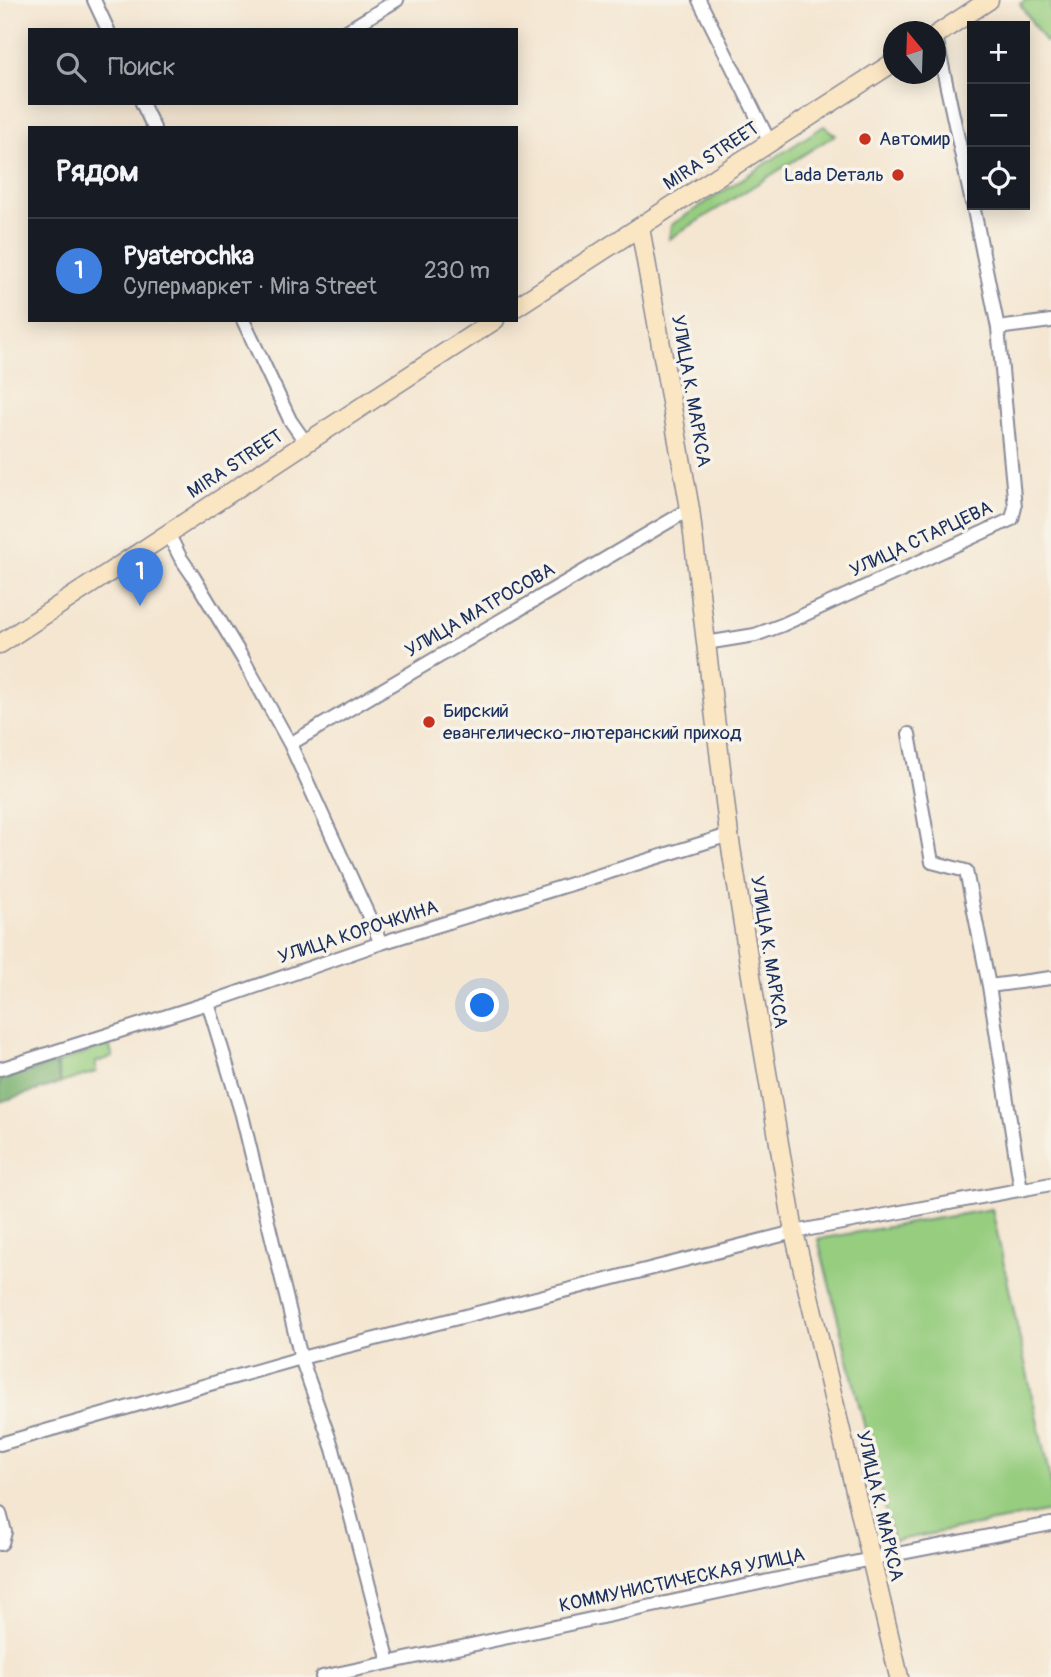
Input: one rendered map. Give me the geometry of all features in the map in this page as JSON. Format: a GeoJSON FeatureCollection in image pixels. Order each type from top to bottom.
{"type":"FeatureCollection","features":[{"type":"Feature","properties":{"kind":"main road"},"geometry":{"type":"LineString","coordinates":[[946,29],[989,0]]}},
{"type":"Feature","properties":{"kind":"main road","name":"MIRA STREET"},"geometry":{"type":"LineString","coordinates":[[518,306],[883,69]]}},
{"type":"Feature","properties":{"kind":"main road","name":"УЛИЦА К. МАРКСА"},"geometry":{"type":"LineString","coordinates":[[640,227],[690,509],[729,835],[794,1232],[899,1677]]}},
{"type":"Feature","properties":{"kind":"main road","name":"MIRA STREET"},"geometry":{"type":"LineString","coordinates":[[0,645],[492,322]]}},
{"type":"Feature","properties":{"kind":"street"},"geometry":{"type":"LineString","coordinates":[[94,0],[107,28]]}},
{"type":"Feature","properties":{"kind":"street"},"geometry":{"type":"LineString","coordinates":[[351,28],[397,0]]}},
{"type":"Feature","properties":{"kind":"street"},"geometry":{"type":"LineString","coordinates":[[699,0],[770,143]]}},
{"type":"Feature","properties":{"kind":"street","name":"УЛИЦА СТАРЦЕВА"},"geometry":{"type":"LineString","coordinates":[[946,83],[967,181]]}},
{"type":"Feature","properties":{"kind":"street"},"geometry":{"type":"LineString","coordinates":[[143,105],[152,126]]}},
{"type":"Feature","properties":{"kind":"street","name":"УЛИЦА СТАРЦЕВА"},"geometry":{"type":"LineString","coordinates":[[706,643],[755,635],[782,625],[1012,519],[1015,507],[998,328],[973,210]]}},
{"type":"Feature","properties":{"kind":"street"},"geometry":{"type":"LineString","coordinates":[[998,328],[1051,321]]}},
{"type":"Feature","properties":{"kind":"street"},"geometry":{"type":"LineString","coordinates":[[244,322],[290,421],[306,443]]}},
{"type":"Feature","properties":{"kind":"street","name":"УЛИЦА МАТРОСОВА"},"geometry":{"type":"LineString","coordinates":[[290,744],[690,509]]}},
{"type":"Feature","properties":{"kind":"street"},"geometry":{"type":"LineString","coordinates":[[168,533],[180,558],[236,647],[290,744],[380,943]]}},
{"type":"Feature","properties":{"kind":"street"},"geometry":{"type":"LineString","coordinates":[[909,734],[932,862],[966,871],[989,986],[1021,1189]]}},
{"type":"Feature","properties":{"kind":"street","name":"УЛИЦА КОРОЧКИНА"},"geometry":{"type":"LineString","coordinates":[[0,1069],[208,1003],[380,943],[729,835]]}},
{"type":"Feature","properties":{"kind":"street"},"geometry":{"type":"LineString","coordinates":[[989,986],[1051,978]]}},
{"type":"Feature","properties":{"kind":"street"},"geometry":{"type":"LineString","coordinates":[[208,1003],[242,1115],[301,1358],[333,1449],[388,1662]]}},
{"type":"Feature","properties":{"kind":"street"},"geometry":{"type":"LineString","coordinates":[[0,1444],[301,1358],[794,1232],[1051,1184]]}},
{"type":"Feature","properties":{"kind":"street"},"geometry":{"type":"LineString","coordinates":[[0,1513],[5,1532],[0,1544]]}},
{"type":"Feature","properties":{"kind":"street","name":"КОММУНИСТИЧЕСКАЯ УЛИЦА"},"geometry":{"type":"LineString","coordinates":[[323,1677],[872,1559],[1051,1524]]}},
{"type":"Feature","properties":{"kind":"green space"},"geometry":{"type":"Polygon","coordinates":[[[1026,0],[1051,0],[1051,38],[1045,42],[1020,4],[1026,0]]]}},
{"type":"Feature","properties":{"kind":"green space"},"geometry":{"type":"Polygon","coordinates":[[[824,126],[835,135],[669,239],[671,225],[824,126]]]}},
{"type":"Feature","properties":{"kind":"green space"},"geometry":{"type":"Polygon","coordinates":[[[109,1044],[113,1057],[96,1062],[96,1072],[61,1083],[57,1063],[109,1044]]]}},
{"type":"Feature","properties":{"kind":"green space"},"geometry":{"type":"Polygon","coordinates":[[[55,1063],[61,1083],[0,1102],[0,1080],[55,1063]]]}},
{"type":"Feature","properties":{"kind":"green space"},"geometry":{"type":"Polygon","coordinates":[[[992,1209],[1051,1484],[1051,1511],[893,1541],[818,1239],[992,1209]]]}},
{"type":"Feature","properties":{"kind":"place","name":"Автомир"},"geometry":{"type":"Point","coordinates":[865,139]}},
{"type":"Feature","properties":{"kind":"place","name":"Lada Dеталь"},"geometry":{"type":"Point","coordinates":[898,175]}},
{"type":"Feature","properties":{"kind":"place","name":"Pyaterochka"},"geometry":{"type":"Point","coordinates":[140,606]}},
{"type":"Feature","properties":{"kind":"place","name":"Бирский евангелическо-лютеранский приход"},"geometry":{"type":"Point","coordinates":[429,722]}}]}
